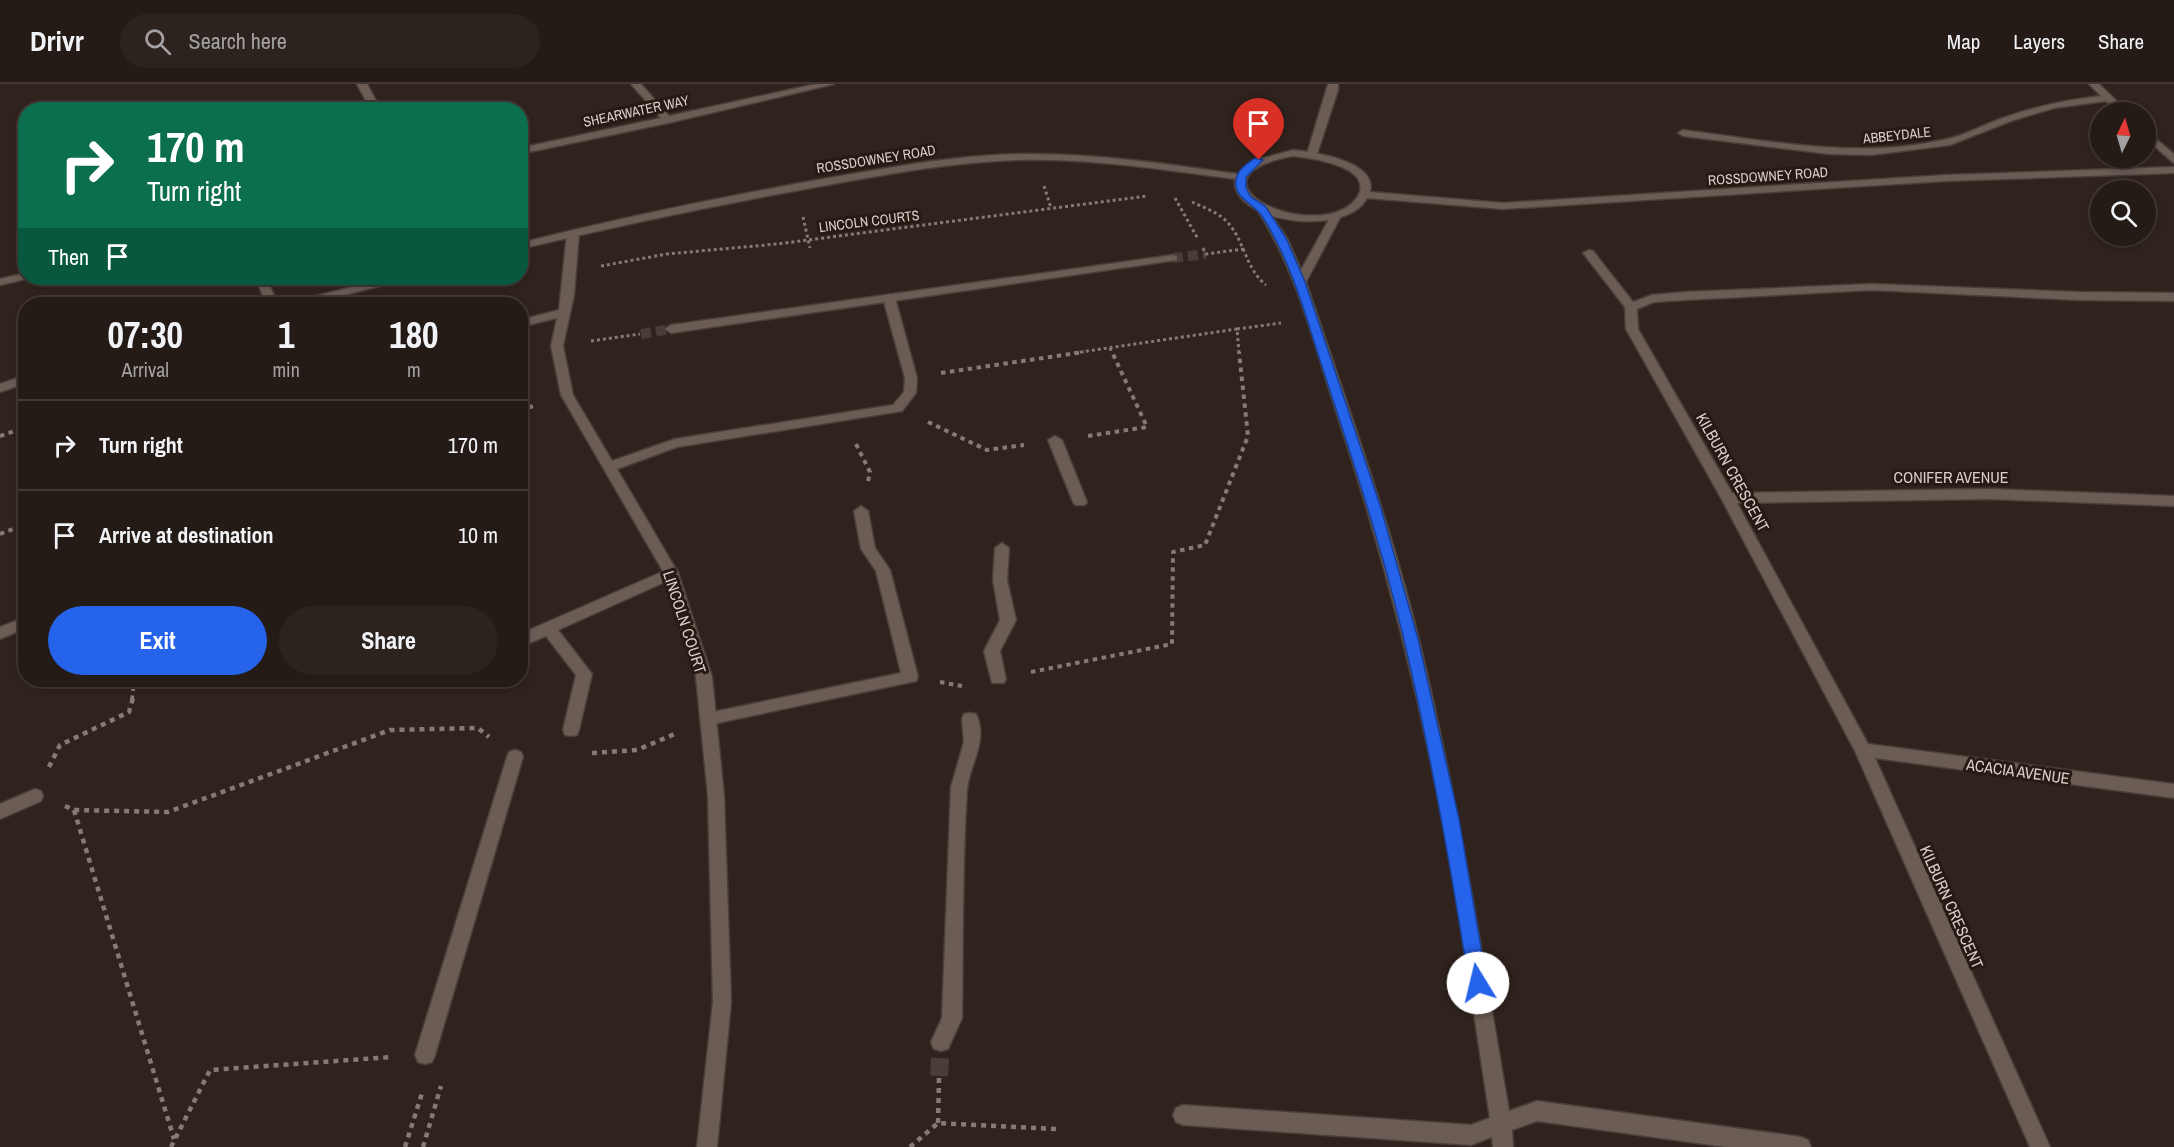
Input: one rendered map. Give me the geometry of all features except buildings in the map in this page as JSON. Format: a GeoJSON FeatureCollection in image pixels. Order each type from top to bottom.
{"type":"FeatureCollection","features":[{"type":"Feature","properties":{"kind":"street"},"geometry":{"type":"LineString","coordinates":[[362,84],[371,102]]}},
{"type":"Feature","properties":{"kind":"street"},"geometry":{"type":"LineString","coordinates":[[636,84],[668,120]]}},
{"type":"Feature","properties":{"kind":"street","name":"SHEARWATER WAY"},"geometry":{"type":"LineString","coordinates":[[528,149],[829,84]]}},
{"type":"Feature","properties":{"kind":"street"},"geometry":{"type":"LineString","coordinates":[[1312,154],[1333,84]]}},
{"type":"Feature","properties":{"kind":"street"},"geometry":{"type":"LineString","coordinates":[[2094,84],[2112,102]]}},
{"type":"Feature","properties":{"kind":"street","name":"ABBEYDALE"},"geometry":{"type":"LineString","coordinates":[[1683,133],[1829,152],[1871,153],[1950,142],[2007,119],[2053,105],[2107,98]]}},
{"type":"Feature","properties":{"kind":"street"},"geometry":{"type":"LineString","coordinates":[[2156,143],[2174,160]]}},
{"type":"Feature","properties":{"kind":"street"},"geometry":{"type":"LineString","coordinates":[[1284,154],[1312,154],[1347,165],[1359,174],[1365,184],[1365,195],[1360,203],[1336,216],[1301,218],[1280,215],[1261,208],[1248,199],[1241,188],[1241,177],[1247,168],[1259,160],[1284,154]]}},
{"type":"Feature","properties":{"kind":"street","name":"ROSSDOWNEY ROAD"},"geometry":{"type":"LineString","coordinates":[[528,244],[573,232],[745,196],[884,172],[978,159],[1046,157],[1126,163],[1241,177]]}},
{"type":"Feature","properties":{"kind":"street","name":"ROSSDOWNEY ROAD"},"geometry":{"type":"LineString","coordinates":[[1365,195],[1503,206],[1946,178],[2174,170]]}},
{"type":"Feature","properties":{"kind":"street"},"geometry":{"type":"LineString","coordinates":[[1261,208],[1281,238],[1300,282],[1374,505],[1411,639],[1451,819],[1503,1147]]}},
{"type":"Feature","properties":{"kind":"street"},"geometry":{"type":"LineString","coordinates":[[1300,282],[1336,216]]}},
{"type":"Feature","properties":{"kind":"street","name":"LINCOLN COURT"},"geometry":{"type":"LineString","coordinates":[[573,232],[571,274],[557,346],[567,395],[671,573],[704,677],[716,796],[722,1002],[707,1147]]}},
{"type":"Feature","properties":{"kind":"street"},"geometry":{"type":"LineString","coordinates":[[1589,253],[1631,307],[1652,299],[1685,296],[1872,287],[2079,296],[2174,297]]}},
{"type":"Feature","properties":{"kind":"street"},"geometry":{"type":"LineString","coordinates":[[671,329],[1173,258]]}},
{"type":"Feature","properties":{"kind":"street"},"geometry":{"type":"LineString","coordinates":[[0,282],[18,278]]}},
{"type":"Feature","properties":{"kind":"street"},"geometry":{"type":"LineString","coordinates":[[324,297],[372,285]]}},
{"type":"Feature","properties":{"kind":"street"},"geometry":{"type":"LineString","coordinates":[[609,467],[675,443],[897,408],[910,393],[911,378],[889,298]]}},
{"type":"Feature","properties":{"kind":"street","name":"KILBURN CRESCENT"},"geometry":{"type":"LineString","coordinates":[[1631,307],[1632,329],[1728,498],[1863,750],[2040,1147]]}},
{"type":"Feature","properties":{"kind":"street"},"geometry":{"type":"LineString","coordinates":[[528,322],[563,313]]}},
{"type":"Feature","properties":{"kind":"street"},"geometry":{"type":"LineString","coordinates":[[0,388],[18,382]]}},
{"type":"Feature","properties":{"kind":"street"},"geometry":{"type":"LineString","coordinates":[[1056,441],[1080,502]]}},
{"type":"Feature","properties":{"kind":"street","name":"CONIFER AVENUE"},"geometry":{"type":"LineString","coordinates":[[1728,498],[1990,494],[2174,501]]}},
{"type":"Feature","properties":{"kind":"street"},"geometry":{"type":"LineString","coordinates":[[708,719],[910,677],[884,570],[868,549],[861,511]]}},
{"type":"Feature","properties":{"kind":"street"},"geometry":{"type":"LineString","coordinates":[[998,679],[992,651],[1008,620],[1000,579],[1002,548]]}},
{"type":"Feature","properties":{"kind":"street"},"geometry":{"type":"LineString","coordinates":[[528,638],[671,573]]}},
{"type":"Feature","properties":{"kind":"street"},"geometry":{"type":"LineString","coordinates":[[0,633],[18,625]]}},
{"type":"Feature","properties":{"kind":"street"},"geometry":{"type":"LineString","coordinates":[[549,629],[585,675],[571,730]]}},
{"type":"Feature","properties":{"kind":"street"},"geometry":{"type":"LineString","coordinates":[[941,1042],[952,1018],[959,787],[972,742],[970,719]]}},
{"type":"Feature","properties":{"kind":"street","name":"ACACIA AVENUE"},"geometry":{"type":"LineString","coordinates":[[1863,750],[2174,791]]}},
{"type":"Feature","properties":{"kind":"street"},"geometry":{"type":"LineString","coordinates":[[428,1059],[515,757]]}},
{"type":"Feature","properties":{"kind":"street"},"geometry":{"type":"LineString","coordinates":[[0,812],[34,796]]}},
{"type":"Feature","properties":{"kind":"street"},"geometry":{"type":"LineString","coordinates":[[1183,1114],[1471,1135],[1537,1111],[1801,1147]]}},
{"type":"Feature","properties":{"kind":"path"},"geometry":{"type":"LineString","coordinates":[[1042,180],[1051,208]]}},
{"type":"Feature","properties":{"kind":"path"},"geometry":{"type":"LineString","coordinates":[[1180,197],[1172,193],[1206,254],[1244,249]]}},
{"type":"Feature","properties":{"kind":"path","name":"LINCOLN COURTS"},"geometry":{"type":"LineString","coordinates":[[571,274],[626,259],[773,244],[1150,196]]}},
{"type":"Feature","properties":{"kind":"path"},"geometry":{"type":"LineString","coordinates":[[1189,201],[1229,224],[1244,249],[1258,280],[1310,314]]}},
{"type":"Feature","properties":{"kind":"path"},"geometry":{"type":"LineString","coordinates":[[911,378],[1238,329],[1310,314]]}},
{"type":"Feature","properties":{"kind":"path"},"geometry":{"type":"LineString","coordinates":[[910,677],[963,686],[1172,644],[1173,552],[1205,545],[1248,436],[1238,329]]}},
{"type":"Feature","properties":{"kind":"path"},"geometry":{"type":"LineString","coordinates":[[557,346],[641,334]]}},
{"type":"Feature","properties":{"kind":"path"},"geometry":{"type":"LineString","coordinates":[[1110,348],[1141,412]]}},
{"type":"Feature","properties":{"kind":"path"},"geometry":{"type":"LineString","coordinates":[[897,408],[987,450],[1012,447]]}},
{"type":"Feature","properties":{"kind":"path"},"geometry":{"type":"LineString","coordinates":[[844,418],[870,472],[861,511]]}},
{"type":"Feature","properties":{"kind":"path"},"geometry":{"type":"LineString","coordinates":[[0,436],[18,430]]}},
{"type":"Feature","properties":{"kind":"path"},"geometry":{"type":"LineString","coordinates":[[0,534],[18,527]]}},
{"type":"Feature","properties":{"kind":"path"},"geometry":{"type":"LineString","coordinates":[[134,687],[129,712],[60,745],[34,796],[74,810],[168,812],[285,766],[390,730],[478,728],[515,757]]}},
{"type":"Feature","properties":{"kind":"path"},"geometry":{"type":"LineString","coordinates":[[585,753],[637,750],[708,719]]}},
{"type":"Feature","properties":{"kind":"path"},"geometry":{"type":"LineString","coordinates":[[74,810],[174,1140]]}},
{"type":"Feature","properties":{"kind":"path"},"geometry":{"type":"LineString","coordinates":[[171,1147],[210,1070],[428,1059]]}},
{"type":"Feature","properties":{"kind":"path"},"geometry":{"type":"LineString","coordinates":[[405,1147],[428,1059]]}},
{"type":"Feature","properties":{"kind":"path"},"geometry":{"type":"LineString","coordinates":[[423,1147],[443,1077],[428,1059]]}},
{"type":"Feature","properties":{"kind":"path"},"geometry":{"type":"LineString","coordinates":[[938,1123],[939,1076]]}},
{"type":"Feature","properties":{"kind":"path"},"geometry":{"type":"LineString","coordinates":[[910,1147],[938,1123],[1057,1129]]}},
{"type":"Feature","properties":{"kind":"tunnel"},"geometry":{"type":"LineString","coordinates":[[1173,258],[1206,254]]}},
{"type":"Feature","properties":{"kind":"tunnel"},"geometry":{"type":"LineString","coordinates":[[641,334],[671,329]]}},
{"type":"Feature","properties":{"kind":"tunnel"},"geometry":{"type":"LineString","coordinates":[[939,1076],[941,1042]]}},
{"type":"Feature","properties":{"kind":"route"},"geometry":{"type":"LineString","coordinates":[[1259,160],[1247,168],[1241,177],[1241,188],[1248,199],[1261,208],[1281,238],[1300,282],[1374,505],[1411,639],[1451,819],[1478,983]]}}]}
